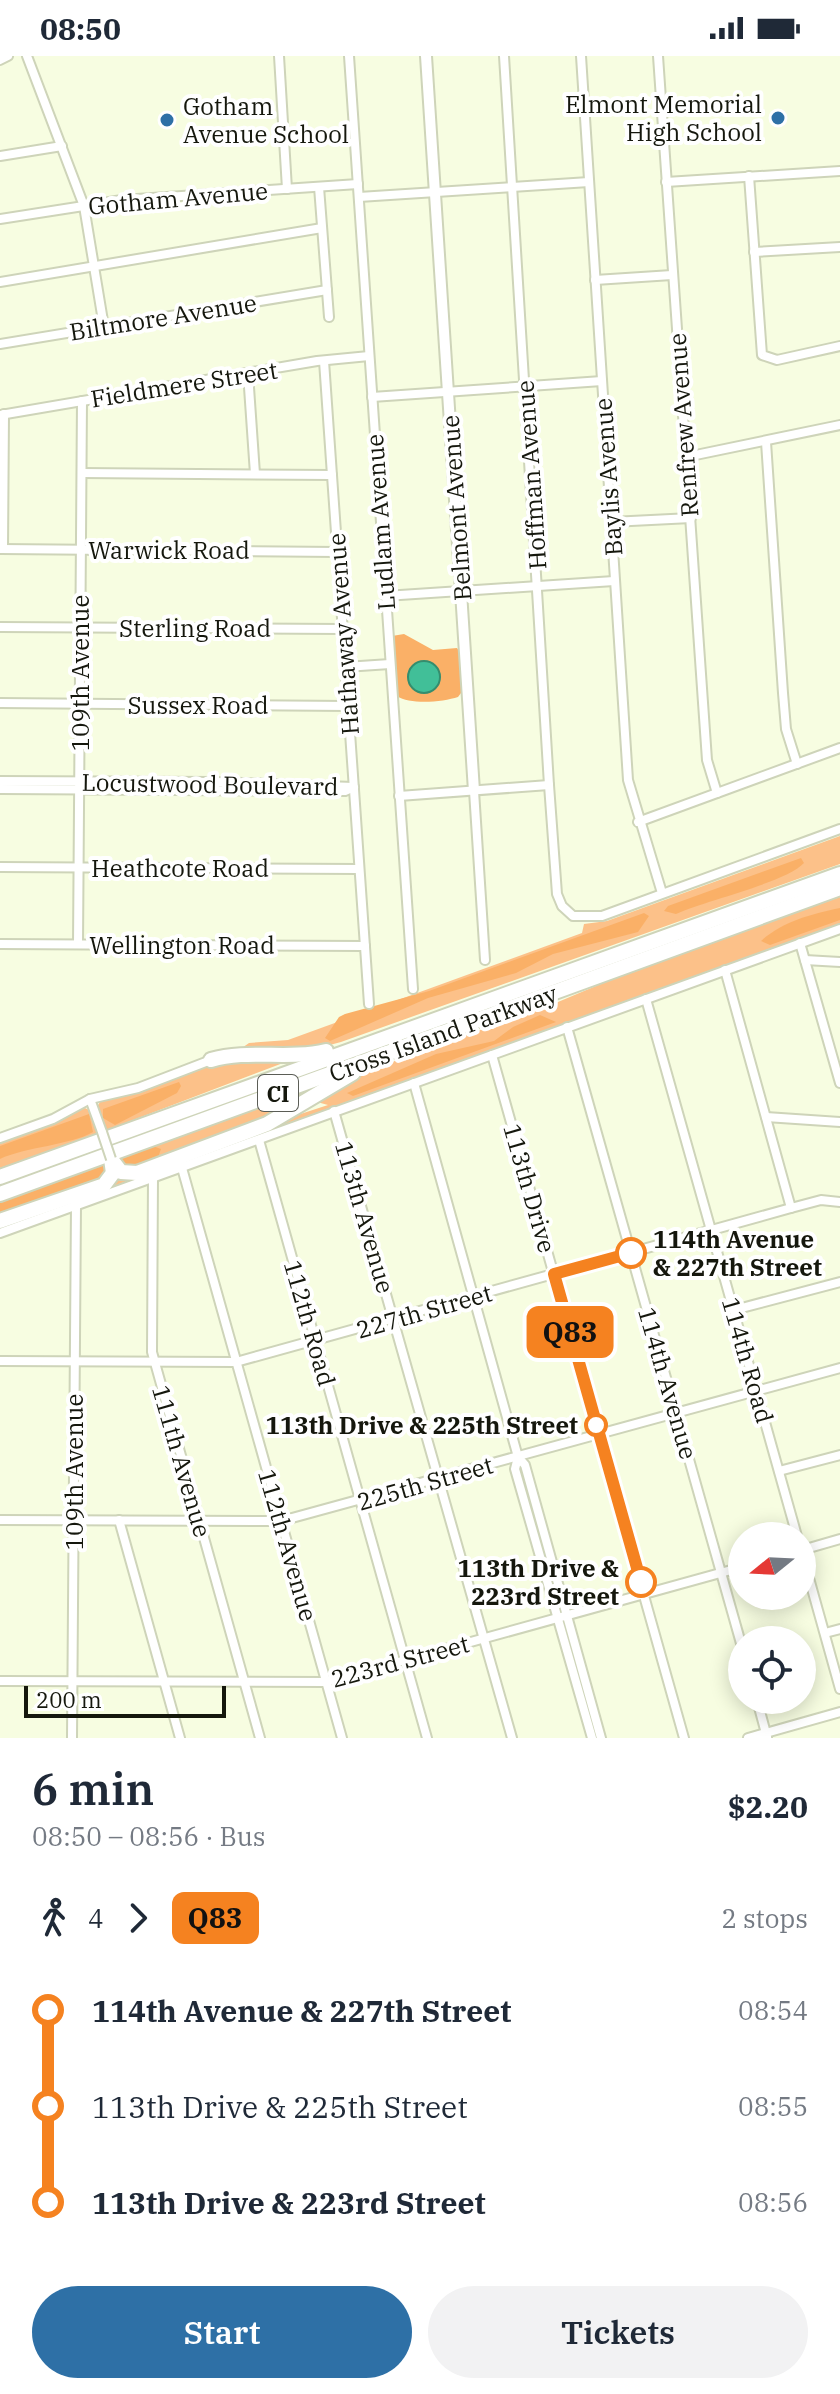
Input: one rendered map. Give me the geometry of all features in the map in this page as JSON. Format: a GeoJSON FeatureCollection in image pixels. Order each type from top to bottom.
{"type":"FeatureCollection","features":[{"type":"Feature","properties":{"kind":"highway","name":"Cross Island Parkway"},"geometry":{"type":"LineString","coordinates":[[0,1177],[840,874]]}},
{"type":"Feature","properties":{"kind":"highway","name":"Cross Island Parkway"},"geometry":{"type":"LineString","coordinates":[[0,1194],[840,888]]}},
{"type":"Feature","properties":{"kind":"highway"},"geometry":{"type":"LineString","coordinates":[[211,1060],[237,1055],[312,1054],[393,1034]]}},
{"type":"Feature","properties":{"kind":"highway"},"geometry":{"type":"LineString","coordinates":[[111,1159],[121,1172],[134,1173],[260,1127],[394,1051]]}},
{"type":"Feature","properties":{"kind":"highway"},"geometry":{"type":"LineString","coordinates":[[0,1221],[104,1185],[113,1173],[111,1159]]}},
{"type":"Feature","properties":{"kind":"street"},"geometry":{"type":"LineString","coordinates":[[0,60],[8,56]]}},
{"type":"Feature","properties":{"kind":"street"},"geometry":{"type":"LineString","coordinates":[[27,56],[84,206],[104,327]]}},
{"type":"Feature","properties":{"kind":"street"},"geometry":{"type":"LineString","coordinates":[[279,56],[287,189]]}},
{"type":"Feature","properties":{"kind":"street","name":"Ludlam Avenue"},"geometry":{"type":"LineString","coordinates":[[349,56],[413,989]]}},
{"type":"Feature","properties":{"kind":"street","name":"Belmont Avenue"},"geometry":{"type":"LineString","coordinates":[[426,56],[485,960]]}},
{"type":"Feature","properties":{"kind":"street","name":"Hoffman Avenue"},"geometry":{"type":"LineString","coordinates":[[504,56],[557,894],[562,906],[573,916],[585,918],[602,916],[662,893]]}},
{"type":"Feature","properties":{"kind":"street","name":"Baylis Avenue"},"geometry":{"type":"LineString","coordinates":[[581,56],[628,780],[638,822],[662,893]]}},
{"type":"Feature","properties":{"kind":"street","name":"Renfrew Avenue"},"geometry":{"type":"LineString","coordinates":[[658,56],[707,760],[717,793]]}},
{"type":"Feature","properties":{"kind":"street"},"geometry":{"type":"LineString","coordinates":[[0,156],[62,146]]}},
{"type":"Feature","properties":{"kind":"street"},"geometry":{"type":"LineString","coordinates":[[666,182],[840,171]]}},
{"type":"Feature","properties":{"kind":"street"},"geometry":{"type":"LineString","coordinates":[[749,176],[762,355],[777,360],[840,346]]}},
{"type":"Feature","properties":{"kind":"street"},"geometry":{"type":"LineString","coordinates":[[359,197],[589,182]]}},
{"type":"Feature","properties":{"kind":"street","name":"Gotham Avenue"},"geometry":{"type":"LineString","coordinates":[[0,219],[122,200],[358,184]]}},
{"type":"Feature","properties":{"kind":"street"},"geometry":{"type":"LineString","coordinates":[[319,187],[329,317]]}},
{"type":"Feature","properties":{"kind":"street"},"geometry":{"type":"LineString","coordinates":[[0,282],[322,228]]}},
{"type":"Feature","properties":{"kind":"street"},"geometry":{"type":"LineString","coordinates":[[754,252],[840,247]]}},
{"type":"Feature","properties":{"kind":"street"},"geometry":{"type":"LineString","coordinates":[[595,280],[672,275]]}},
{"type":"Feature","properties":{"kind":"street","name":"Biltmore Avenue"},"geometry":{"type":"LineString","coordinates":[[0,344],[327,290]]}},
{"type":"Feature","properties":{"kind":"street","name":"Fieldmere Street"},"geometry":{"type":"LineString","coordinates":[[2,414],[369,356]]}},
{"type":"Feature","properties":{"kind":"street","name":"Hathaway Avenue"},"geometry":{"type":"LineString","coordinates":[[324,361],[369,1004]]}},
{"type":"Feature","properties":{"kind":"street"},"geometry":{"type":"LineString","coordinates":[[248,373],[255,474]]}},
{"type":"Feature","properties":{"kind":"street"},"geometry":{"type":"LineString","coordinates":[[372,397],[602,381]]}},
{"type":"Feature","properties":{"kind":"street","name":"109th Avenue"},"geometry":{"type":"LineString","coordinates":[[78,944],[82,401]]}},
{"type":"Feature","properties":{"kind":"street"},"geometry":{"type":"LineString","coordinates":[[2,414],[2,549]]}},
{"type":"Feature","properties":{"kind":"street"},"geometry":{"type":"LineString","coordinates":[[686,457],[840,425]]}},
{"type":"Feature","properties":{"kind":"street"},"geometry":{"type":"LineString","coordinates":[[766,442],[786,729],[797,764]]}},
{"type":"Feature","properties":{"kind":"street"},"geometry":{"type":"LineString","coordinates":[[82,473],[332,475]]}},
{"type":"Feature","properties":{"kind":"street"},"geometry":{"type":"LineString","coordinates":[[611,522],[691,518]]}},
{"type":"Feature","properties":{"kind":"street","name":"Warwick Road"},"geometry":{"type":"LineString","coordinates":[[2,549],[337,552]]}},
{"type":"Feature","properties":{"kind":"street"},"geometry":{"type":"LineString","coordinates":[[385,596],[614,581]]}},
{"type":"Feature","properties":{"kind":"street","name":"Sterling Road"},"geometry":{"type":"LineString","coordinates":[[0,627],[343,629]]}},
{"type":"Feature","properties":{"kind":"street"},"geometry":{"type":"LineString","coordinates":[[345,667],[390,664]]}},
{"type":"Feature","properties":{"kind":"street","name":"Sussex Road"},"geometry":{"type":"LineString","coordinates":[[0,703],[348,706]]}},
{"type":"Feature","properties":{"kind":"street"},"geometry":{"type":"LineString","coordinates":[[638,822],[840,748]]}},
{"type":"Feature","properties":{"kind":"street","name":"Locustwood Boulevard"},"geometry":{"type":"LineString","coordinates":[[0,781],[79,786]]}},
{"type":"Feature","properties":{"kind":"street"},"geometry":{"type":"LineString","coordinates":[[399,796],[549,785]]}},
{"type":"Feature","properties":{"kind":"street","name":"Locustwood Boulevard"},"geometry":{"type":"LineString","coordinates":[[0,789],[217,786],[345,791],[354,787]]}},
{"type":"Feature","properties":{"kind":"street"},"geometry":{"type":"LineString","coordinates":[[662,893],[840,829]]}},
{"type":"Feature","properties":{"kind":"street","name":"Heathcote Road"},"geometry":{"type":"LineString","coordinates":[[0,867],[359,869]]}},
{"type":"Feature","properties":{"kind":"street","name":"Cross Island Parkway"},"geometry":{"type":"LineString","coordinates":[[0,1233],[840,929]]}},
{"type":"Feature","properties":{"kind":"street"},"geometry":{"type":"LineString","coordinates":[[800,943],[840,1083]]}},
{"type":"Feature","properties":{"kind":"street","name":"Wellington Road"},"geometry":{"type":"LineString","coordinates":[[0,944],[365,946]]}},
{"type":"Feature","properties":{"kind":"street"},"geometry":{"type":"LineString","coordinates":[[805,960],[840,962]]}},
{"type":"Feature","properties":{"kind":"street"},"geometry":{"type":"LineString","coordinates":[[725,970],[791,1208]]}},
{"type":"Feature","properties":{"kind":"street","name":"114th Road"},"geometry":{"type":"LineString","coordinates":[[646,999],[793,1522]]}},
{"type":"Feature","properties":{"kind":"street","name":"114th Avenue"},"geometry":{"type":"LineString","coordinates":[[567,1027],[736,1626]]}},
{"type":"Feature","properties":{"kind":"street"},"geometry":{"type":"LineString","coordinates":[[829,1042],[840,1042]]}},
{"type":"Feature","properties":{"kind":"street","name":"113th Drive"},"geometry":{"type":"LineString","coordinates":[[492,1055],[684,1738]]}},
{"type":"Feature","properties":{"kind":"street"},"geometry":{"type":"LineString","coordinates":[[0,1138],[53,1119],[90,1099],[138,1088],[211,1060]]}},
{"type":"Feature","properties":{"kind":"street"},"geometry":{"type":"LineString","coordinates":[[414,1083],[518,1457],[525,1465],[545,1536],[592,1738]]}},
{"type":"Feature","properties":{"kind":"street"},"geometry":{"type":"LineString","coordinates":[[90,1099],[111,1159]]}},
{"type":"Feature","properties":{"kind":"street","name":"113th Avenue"},"geometry":{"type":"LineString","coordinates":[[334,1111],[512,1738]]}},
{"type":"Feature","properties":{"kind":"street"},"geometry":{"type":"LineString","coordinates":[[766,1117],[840,1122]]}},
{"type":"Feature","properties":{"kind":"street","name":"112th Road"},"geometry":{"type":"LineString","coordinates":[[259,1140],[427,1738]]}},
{"type":"Feature","properties":{"kind":"street","name":"112th Avenue"},"geometry":{"type":"LineString","coordinates":[[182,1168],[342,1738]]}},
{"type":"Feature","properties":{"kind":"street","name":"111th Avenue"},"geometry":{"type":"LineString","coordinates":[[153,1178],[154,1362],[260,1738]]}},
{"type":"Feature","properties":{"kind":"street","name":"227th Street"},"geometry":{"type":"LineString","coordinates":[[0,1361],[236,1362],[821,1200],[840,1202]]}},
{"type":"Feature","properties":{"kind":"street","name":"109th Avenue"},"geometry":{"type":"LineString","coordinates":[[72,1738],[76,1205]]}},
{"type":"Feature","properties":{"kind":"street"},"geometry":{"type":"LineString","coordinates":[[734,1310],[840,1282]]}},
{"type":"Feature","properties":{"kind":"street","name":"225th Street"},"geometry":{"type":"LineString","coordinates":[[0,1520],[281,1521],[840,1368]]}},
{"type":"Feature","properties":{"kind":"street"},"geometry":{"type":"LineString","coordinates":[[779,1471],[840,1455]]}},
{"type":"Feature","properties":{"kind":"street"},"geometry":{"type":"LineString","coordinates":[[518,1457],[515,1469],[535,1539],[563,1617]]}},
{"type":"Feature","properties":{"kind":"street"},"geometry":{"type":"LineString","coordinates":[[119,1520],[180,1738]]}},
{"type":"Feature","properties":{"kind":"street"},"geometry":{"type":"LineString","coordinates":[[535,1539],[545,1536]]}},
{"type":"Feature","properties":{"kind":"street"},"geometry":{"type":"LineString","coordinates":[[816,1547],[840,1539]]}},
{"type":"Feature","properties":{"kind":"street","name":"223rd Street"},"geometry":{"type":"LineString","coordinates":[[0,1681],[326,1682],[728,1571]]}},
{"type":"Feature","properties":{"kind":"street"},"geometry":{"type":"LineString","coordinates":[[816,1601],[840,1689]]}},
{"type":"Feature","properties":{"kind":"street"},"geometry":{"type":"LineString","coordinates":[[825,1633],[840,1629]]}},
{"type":"Feature","properties":{"kind":"street"},"geometry":{"type":"LineString","coordinates":[[585,1699],[601,1738]]}},
{"type":"Feature","properties":{"kind":"street"},"geometry":{"type":"LineString","coordinates":[[748,1738],[767,1736],[840,1712]]}},
{"type":"Feature","properties":{"kind":"street"},"geometry":{"type":"LineString","coordinates":[[761,1714],[767,1736]]}},
{"type":"Feature","properties":{"kind":"shaded area"},"geometry":{"type":"Polygon","coordinates":[[[404,634],[433,650],[457,648],[462,656],[464,689],[458,697],[427,702],[397,696],[392,636],[404,634]]]}},
{"type":"Feature","properties":{"kind":"shaded area"},"geometry":{"type":"Polygon","coordinates":[[[424,661],[435,666],[440,677],[435,688],[424,693],[413,688],[408,677],[413,666],[424,661]]]}},
{"type":"Feature","properties":{"kind":"shaded area"},"geometry":{"type":"Polygon","coordinates":[[[840,836],[840,864],[341,1042],[311,1050],[239,1050],[249,1043],[288,1040],[582,933],[584,924],[607,921],[840,836]]]}},
{"type":"Feature","properties":{"kind":"shaded area"},"geometry":{"type":"Polygon","coordinates":[[[801,858],[804,863],[794,870],[763,884],[676,914],[664,911],[668,906],[801,858]]]}},
{"type":"Feature","properties":{"kind":"shaded area"},"geometry":{"type":"Polygon","coordinates":[[[840,897],[840,924],[0,1227],[117,1174],[328,1105],[317,1102],[356,1075],[558,1002],[648,964],[840,897]]]}},
{"type":"Feature","properties":{"kind":"shaded area"},"geometry":{"type":"Polygon","coordinates":[[[840,908],[840,920],[770,945],[761,941],[788,923],[840,908]]]}},
{"type":"Feature","properties":{"kind":"shaded area"},"geometry":{"type":"Polygon","coordinates":[[[644,913],[649,916],[638,932],[553,954],[516,973],[428,998],[330,1041],[325,1038],[339,1017],[345,1014],[429,991],[644,913]]]}},
{"type":"Feature","properties":{"kind":"shaded area"},"geometry":{"type":"Polygon","coordinates":[[[540,1015],[556,1022],[353,1096],[347,1093],[436,1054],[494,1041],[513,1027],[540,1015]]]}},
{"type":"Feature","properties":{"kind":"shaded area"},"geometry":{"type":"Polygon","coordinates":[[[229,1059],[291,1060],[107,1130],[97,1107],[101,1100],[130,1095],[229,1059]]]}},
{"type":"Feature","properties":{"kind":"shaded area"},"geometry":{"type":"Polygon","coordinates":[[[328,1081],[290,1109],[157,1160],[117,1157],[328,1081]]]}},
{"type":"Feature","properties":{"kind":"shaded area"},"geometry":{"type":"Polygon","coordinates":[[[179,1082],[181,1086],[177,1093],[115,1125],[103,1118],[103,1109],[179,1082]]]}},
{"type":"Feature","properties":{"kind":"shaded area"},"geometry":{"type":"Polygon","coordinates":[[[83,1107],[89,1110],[98,1135],[0,1168],[0,1143],[57,1121],[83,1107]]]}},
{"type":"Feature","properties":{"kind":"shaded area"},"geometry":{"type":"Polygon","coordinates":[[[89,1114],[93,1132],[0,1159],[0,1146],[89,1114]]]}},
{"type":"Feature","properties":{"kind":"shaded area"},"geometry":{"type":"Polygon","coordinates":[[[150,1145],[161,1149],[157,1160],[141,1166],[127,1165],[117,1157],[150,1145]]]}},
{"type":"Feature","properties":{"kind":"shaded area"},"geometry":{"type":"Polygon","coordinates":[[[108,1161],[103,1179],[0,1214],[0,1203],[108,1161]]]}},
{"type":"Feature","properties":{"kind":"bus line","name":"Q83"},"geometry":{"type":"LineString","coordinates":[[631,1253],[554,1274],[641,1582]]}},
{"type":"Feature","properties":{"kind":"place","name":"Elmont Memorial High School"},"geometry":{"type":"Point","coordinates":[778,118]}},
{"type":"Feature","properties":{"kind":"place","name":"Gotham Avenue School"},"geometry":{"type":"Point","coordinates":[167,120]}},
{"type":"Feature","properties":{"kind":"place","name":"114th Avenue & 227th Street"},"geometry":{"type":"Point","coordinates":[631,1253]}},
{"type":"Feature","properties":{"kind":"place","name":"113th Drive & 225th Street"},"geometry":{"type":"Point","coordinates":[596,1425]}},
{"type":"Feature","properties":{"kind":"place","name":"113th Drive & 223rd Street"},"geometry":{"type":"Point","coordinates":[641,1582]}}]}
